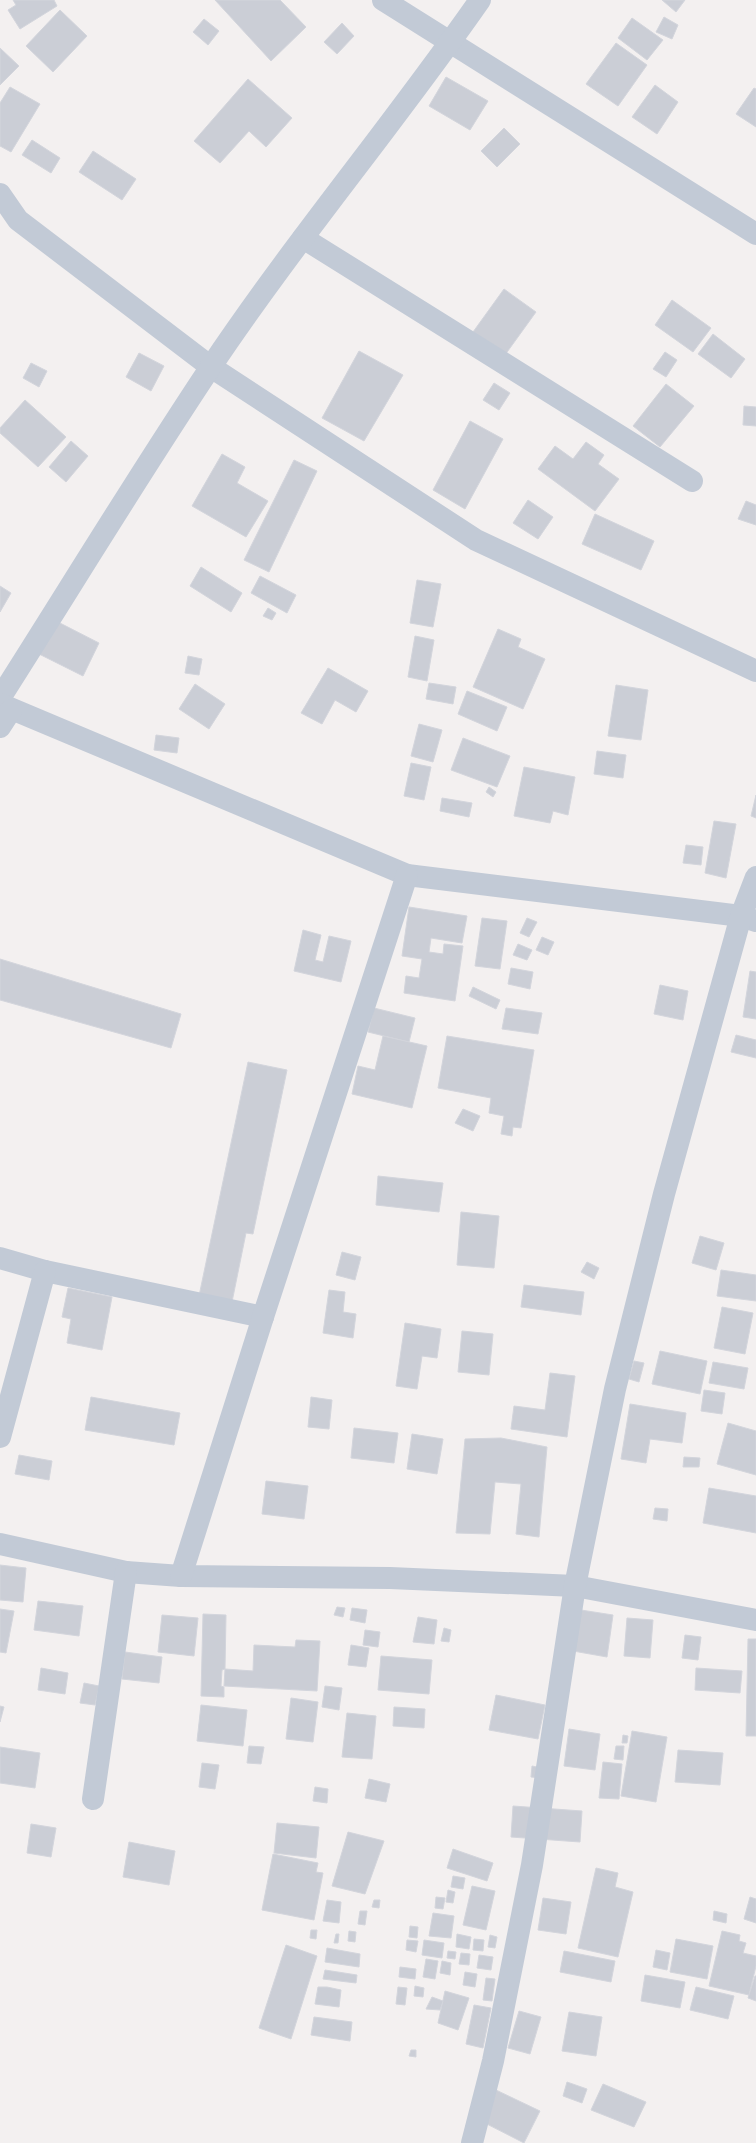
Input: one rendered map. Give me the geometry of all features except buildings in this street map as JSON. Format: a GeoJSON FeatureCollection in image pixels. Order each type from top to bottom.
{"type":"FeatureCollection","features":[{"type":"Feature","properties":{"kind":"street"},"geometry":{"type":"LineString","coordinates":[[383,0],[756,234]]}},
{"type":"Feature","properties":{"kind":"street"},"geometry":{"type":"LineString","coordinates":[[480,0],[450,43],[303,238],[211,367],[3,710],[407,875],[749,918]]}},
{"type":"Feature","properties":{"kind":"street"},"geometry":{"type":"LineString","coordinates":[[0,194],[18,220],[211,367],[476,540],[756,671]]}},
{"type":"Feature","properties":{"kind":"street"},"geometry":{"type":"LineString","coordinates":[[303,238],[692,482]]}},
{"type":"Feature","properties":{"kind":"street"},"geometry":{"type":"LineString","coordinates":[[181,1576],[263,1316],[407,875]]}},
{"type":"Feature","properties":{"kind":"street"},"geometry":{"type":"LineString","coordinates":[[472,2143],[493,2061],[532,1865],[575,1586],[619,1374],[664,1194],[749,918],[756,877]]}},
{"type":"Feature","properties":{"kind":"street"},"geometry":{"type":"LineString","coordinates":[[0,1258],[45,1271],[263,1316]]}},
{"type":"Feature","properties":{"kind":"street"},"geometry":{"type":"LineString","coordinates":[[0,1437],[45,1271]]}},
{"type":"Feature","properties":{"kind":"street"},"geometry":{"type":"LineString","coordinates":[[0,1544],[126,1572],[181,1576],[390,1578],[575,1586],[756,1620]]}},
{"type":"Feature","properties":{"kind":"street"},"geometry":{"type":"LineString","coordinates":[[93,1799],[126,1572]]}}]}
